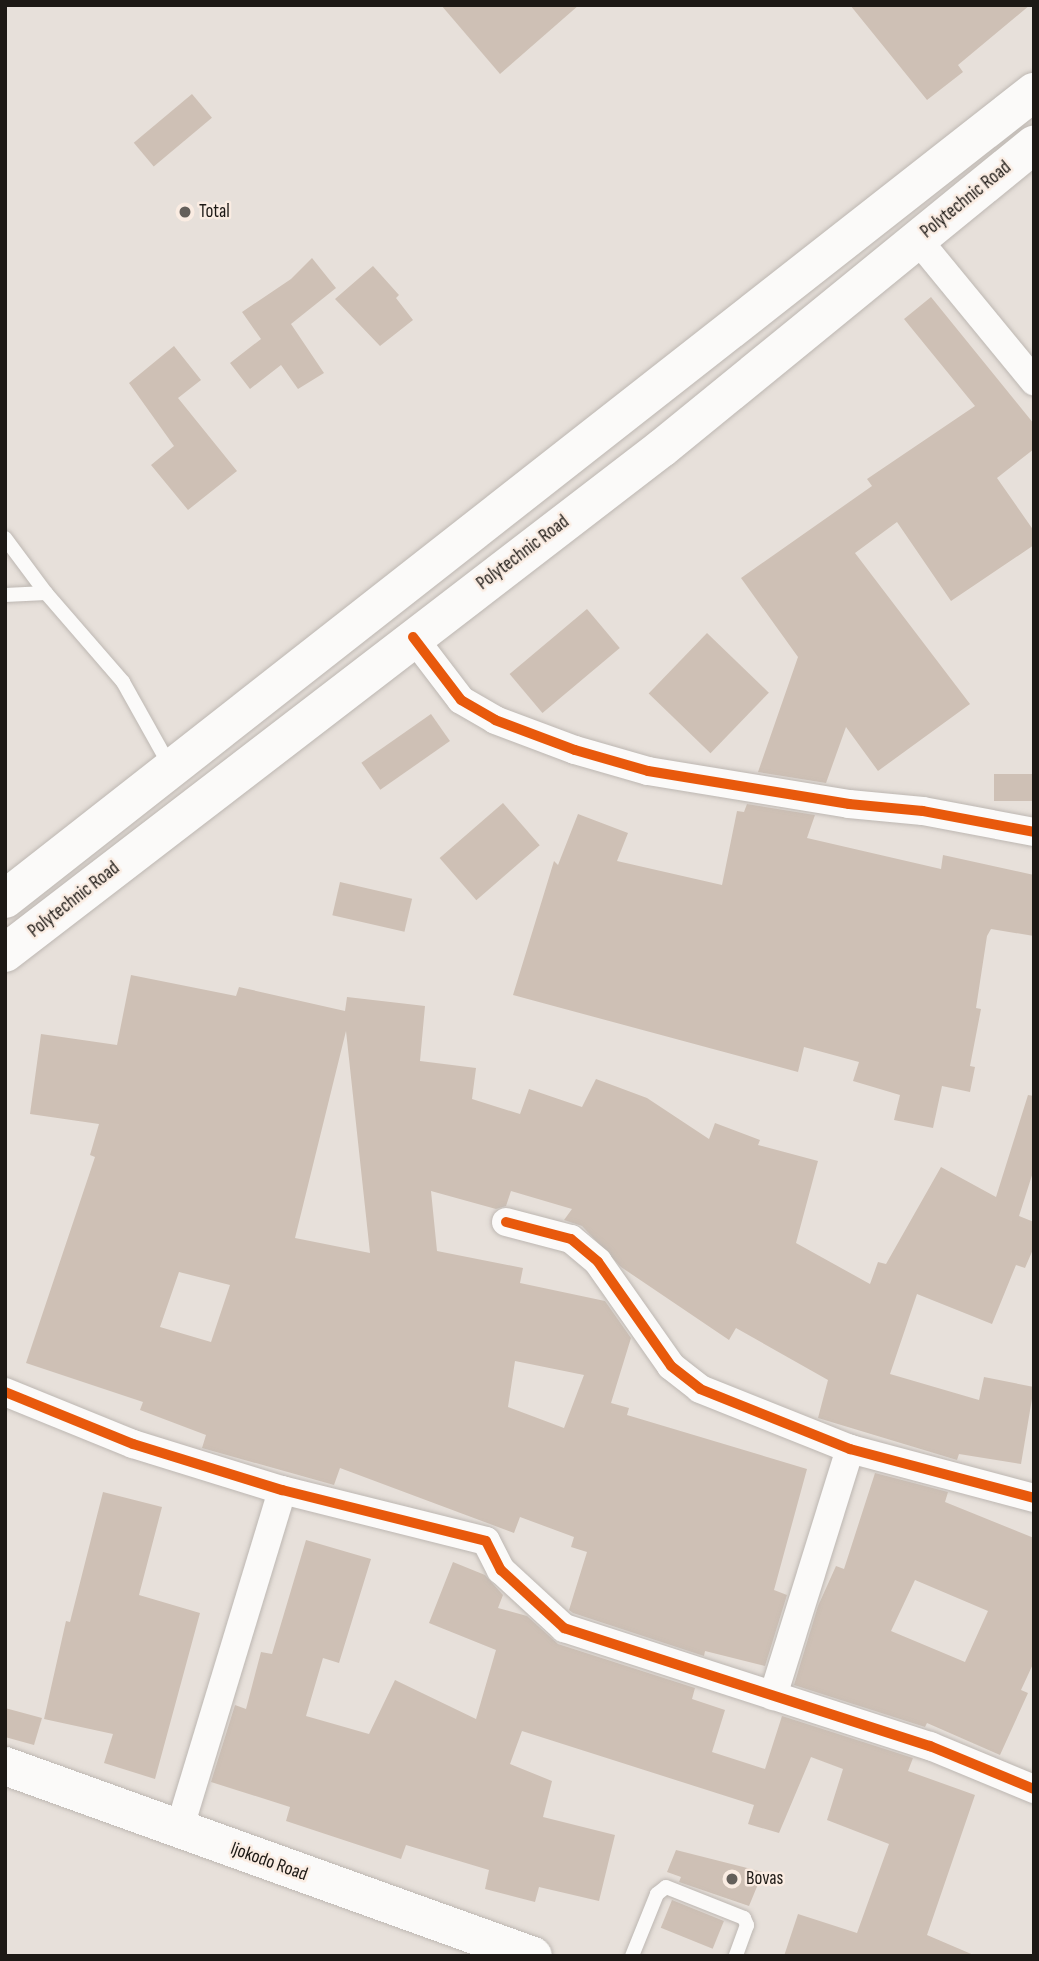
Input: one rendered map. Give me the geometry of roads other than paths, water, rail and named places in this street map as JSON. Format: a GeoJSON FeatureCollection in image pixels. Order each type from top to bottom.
{"type":"FeatureCollection","features":[{"type":"Feature","properties":{"kind":"main road"},"geometry":{"type":"LineString","coordinates":[[5,900],[393,591],[1034,92]]}},
{"type":"Feature","properties":{"kind":"main road","name":"Polytechnic Road"},"geometry":{"type":"LineString","coordinates":[[5,953],[413,636],[662,448],[1034,145]]}},
{"type":"Feature","properties":{"kind":"main road","name":"Ijokodo Road"},"geometry":{"type":"LineString","coordinates":[[5,1766],[533,1956]]}},
{"type":"Feature","properties":{"kind":"street"},"geometry":{"type":"LineString","coordinates":[[918,240],[1034,381]]}},
{"type":"Feature","properties":{"kind":"street"},"geometry":{"type":"LineString","coordinates":[[413,636],[461,700],[495,720],[575,750],[648,771],[849,804],[923,811],[1034,832]]}},
{"type":"Feature","properties":{"kind":"street"},"geometry":{"type":"LineString","coordinates":[[506,1222],[570,1239],[598,1262],[671,1366],[700,1389],[850,1449],[1034,1498]]}},
{"type":"Feature","properties":{"kind":"street"},"geometry":{"type":"LineString","coordinates":[[5,1392],[133,1444],[282,1489],[486,1541],[501,1570],[564,1628],[930,1746],[1034,1789]]}},
{"type":"Feature","properties":{"kind":"street"},"geometry":{"type":"LineString","coordinates":[[772,1696],[850,1449]]}},
{"type":"Feature","properties":{"kind":"street"},"geometry":{"type":"LineString","coordinates":[[179,1830],[282,1489]]}},
{"type":"Feature","properties":{"kind":"lane"},"geometry":{"type":"LineString","coordinates":[[5,538],[46,593],[123,682],[172,769]]}},
{"type":"Feature","properties":{"kind":"lane"},"geometry":{"type":"LineString","coordinates":[[5,595],[46,593]]}},
{"type":"Feature","properties":{"kind":"lane"},"geometry":{"type":"LineString","coordinates":[[632,1956],[657,1894],[666,1887],[744,1917],[747,1925],[736,1956]]}},
{"type":"Feature","properties":{"kind":"place","name":"Total"},"geometry":{"type":"Point","coordinates":[185,212]}},
{"type":"Feature","properties":{"kind":"place","name":"Bovas"},"geometry":{"type":"Point","coordinates":[732,1879]}}]}
